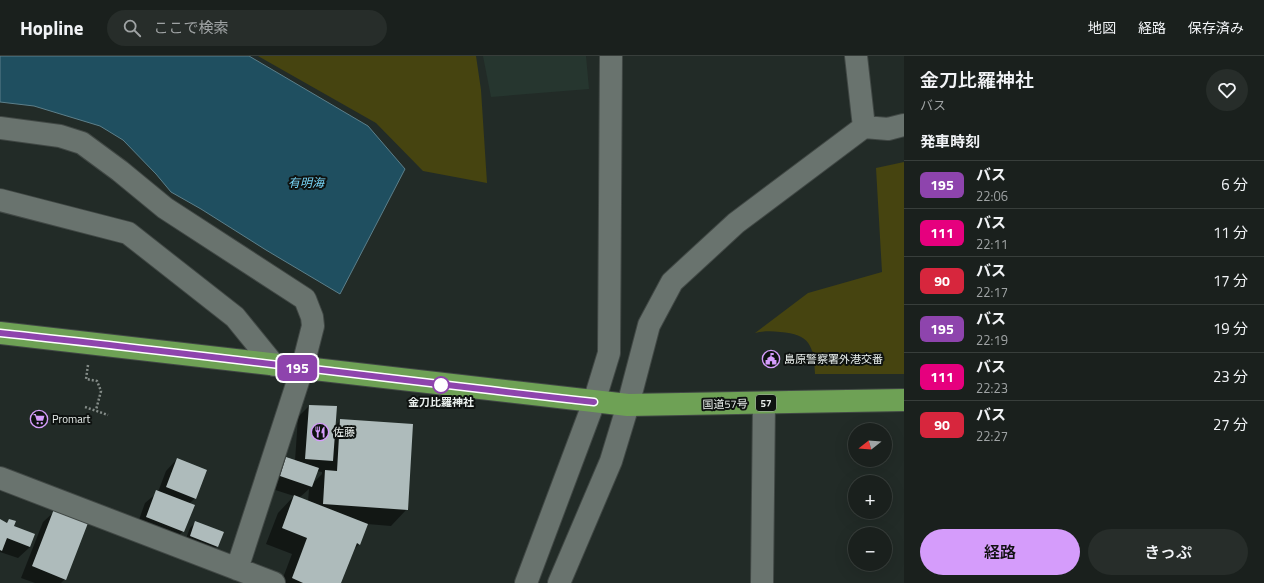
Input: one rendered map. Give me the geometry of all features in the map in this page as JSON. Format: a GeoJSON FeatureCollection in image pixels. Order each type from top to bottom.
{"type":"FeatureCollection","features":[{"type":"Feature","properties":{"kind":"highway","name":"国道57号"},"geometry":{"type":"LineString","coordinates":[[0,333],[302,369],[628,405],[904,400]]}},
{"type":"Feature","properties":{"kind":"street"},"geometry":{"type":"LineString","coordinates":[[526,583],[594,402],[609,353],[611,56]]}},
{"type":"Feature","properties":{"kind":"street"},"geometry":{"type":"LineString","coordinates":[[856,56],[864,127]]}},
{"type":"Feature","properties":{"kind":"street"},"geometry":{"type":"LineString","coordinates":[[559,583],[611,461],[628,405],[649,325],[672,282],[736,223],[864,127],[888,129],[904,125]]}},
{"type":"Feature","properties":{"kind":"street"},"geometry":{"type":"LineString","coordinates":[[0,128],[60,136],[82,143],[120,171],[165,208],[305,299],[312,317],[313,326],[302,369],[237,569]]}},
{"type":"Feature","properties":{"kind":"street"},"geometry":{"type":"LineString","coordinates":[[0,200],[128,233],[235,317],[274,365]]}},
{"type":"Feature","properties":{"kind":"street"},"geometry":{"type":"LineString","coordinates":[[762,583],[764,403]]}},
{"type":"Feature","properties":{"kind":"street"},"geometry":{"type":"LineString","coordinates":[[0,478],[274,583]]}},
{"type":"Feature","properties":{"kind":"path"},"geometry":{"type":"LineString","coordinates":[[90,343],[86,379],[97,381],[101,391],[96,410]]}},
{"type":"Feature","properties":{"kind":"path"},"geometry":{"type":"LineString","coordinates":[[85,407],[108,415]]}},
{"type":"Feature","properties":{"kind":"shaded area"},"geometry":{"type":"Polygon","coordinates":[[[258,56],[476,56],[481,90],[487,183],[423,171],[376,123],[258,56]]]}},
{"type":"Feature","properties":{"kind":"shaded area"},"geometry":{"type":"Polygon","coordinates":[[[483,56],[586,56],[589,89],[491,97],[483,56]]]}},
{"type":"Feature","properties":{"kind":"shaded area"},"geometry":{"type":"Polygon","coordinates":[[[904,162],[904,374],[815,374],[811,349],[804,339],[798,335],[790,333],[768,331],[755,333],[808,293],[882,272],[876,168],[904,162]]]}},
{"type":"Feature","properties":{"kind":"water","name":"有明海"},"geometry":{"type":"Polygon","coordinates":[[[0,56],[249,56],[368,126],[405,169],[340,294],[171,192],[123,140],[100,126],[34,106],[0,102],[0,56]]]}},
{"type":"Feature","properties":{"kind":"building"},"geometry":{"type":"Polygon","coordinates":[[[309,405],[337,406],[333,461],[305,459],[309,405]]]}},
{"type":"Feature","properties":{"kind":"building"},"geometry":{"type":"Polygon","coordinates":[[[340,419],[413,424],[408,510],[323,504],[325,470],[337,471],[340,419]]]}},
{"type":"Feature","properties":{"kind":"building"},"geometry":{"type":"Polygon","coordinates":[[[286,457],[319,468],[312,487],[280,476],[286,457]]]}},
{"type":"Feature","properties":{"kind":"building"},"geometry":{"type":"Polygon","coordinates":[[[177,458],[207,470],[196,499],[166,487],[177,458]]]}},
{"type":"Feature","properties":{"kind":"building"},"geometry":{"type":"Polygon","coordinates":[[[156,490],[195,505],[184,532],[146,517],[156,490]]]}},
{"type":"Feature","properties":{"kind":"building"},"geometry":{"type":"Polygon","coordinates":[[[294,495],[368,524],[360,545],[357,543],[341,583],[303,583],[292,578],[307,538],[282,528],[294,495]]]}},
{"type":"Feature","properties":{"kind":"building"},"geometry":{"type":"Polygon","coordinates":[[[54,509],[88,523],[66,580],[32,566],[54,509]]]}},
{"type":"Feature","properties":{"kind":"building"},"geometry":{"type":"Polygon","coordinates":[[[0,519],[7,523],[9,519],[16,521],[14,526],[35,534],[30,547],[7,538],[2,551],[0,550],[0,519]]]}},
{"type":"Feature","properties":{"kind":"building"},"geometry":{"type":"Polygon","coordinates":[[[195,521],[224,532],[218,547],[190,536],[195,521]]]}},
{"type":"Feature","properties":{"kind":"bus line","name":"195"},"geometry":{"type":"LineString","coordinates":[[0,333],[135,347],[302,369],[594,402]]}},
{"type":"Feature","properties":{"kind":"place","name":"島原警察署外港交番"},"geometry":{"type":"Point","coordinates":[771,359]}},
{"type":"Feature","properties":{"kind":"place","name":"金刀比羅神社"},"geometry":{"type":"Point","coordinates":[441,385]}},
{"type":"Feature","properties":{"kind":"place","name":"Promart"},"geometry":{"type":"Point","coordinates":[39,419]}},
{"type":"Feature","properties":{"kind":"place","name":"佐藤"},"geometry":{"type":"Point","coordinates":[320,432]}}]}
